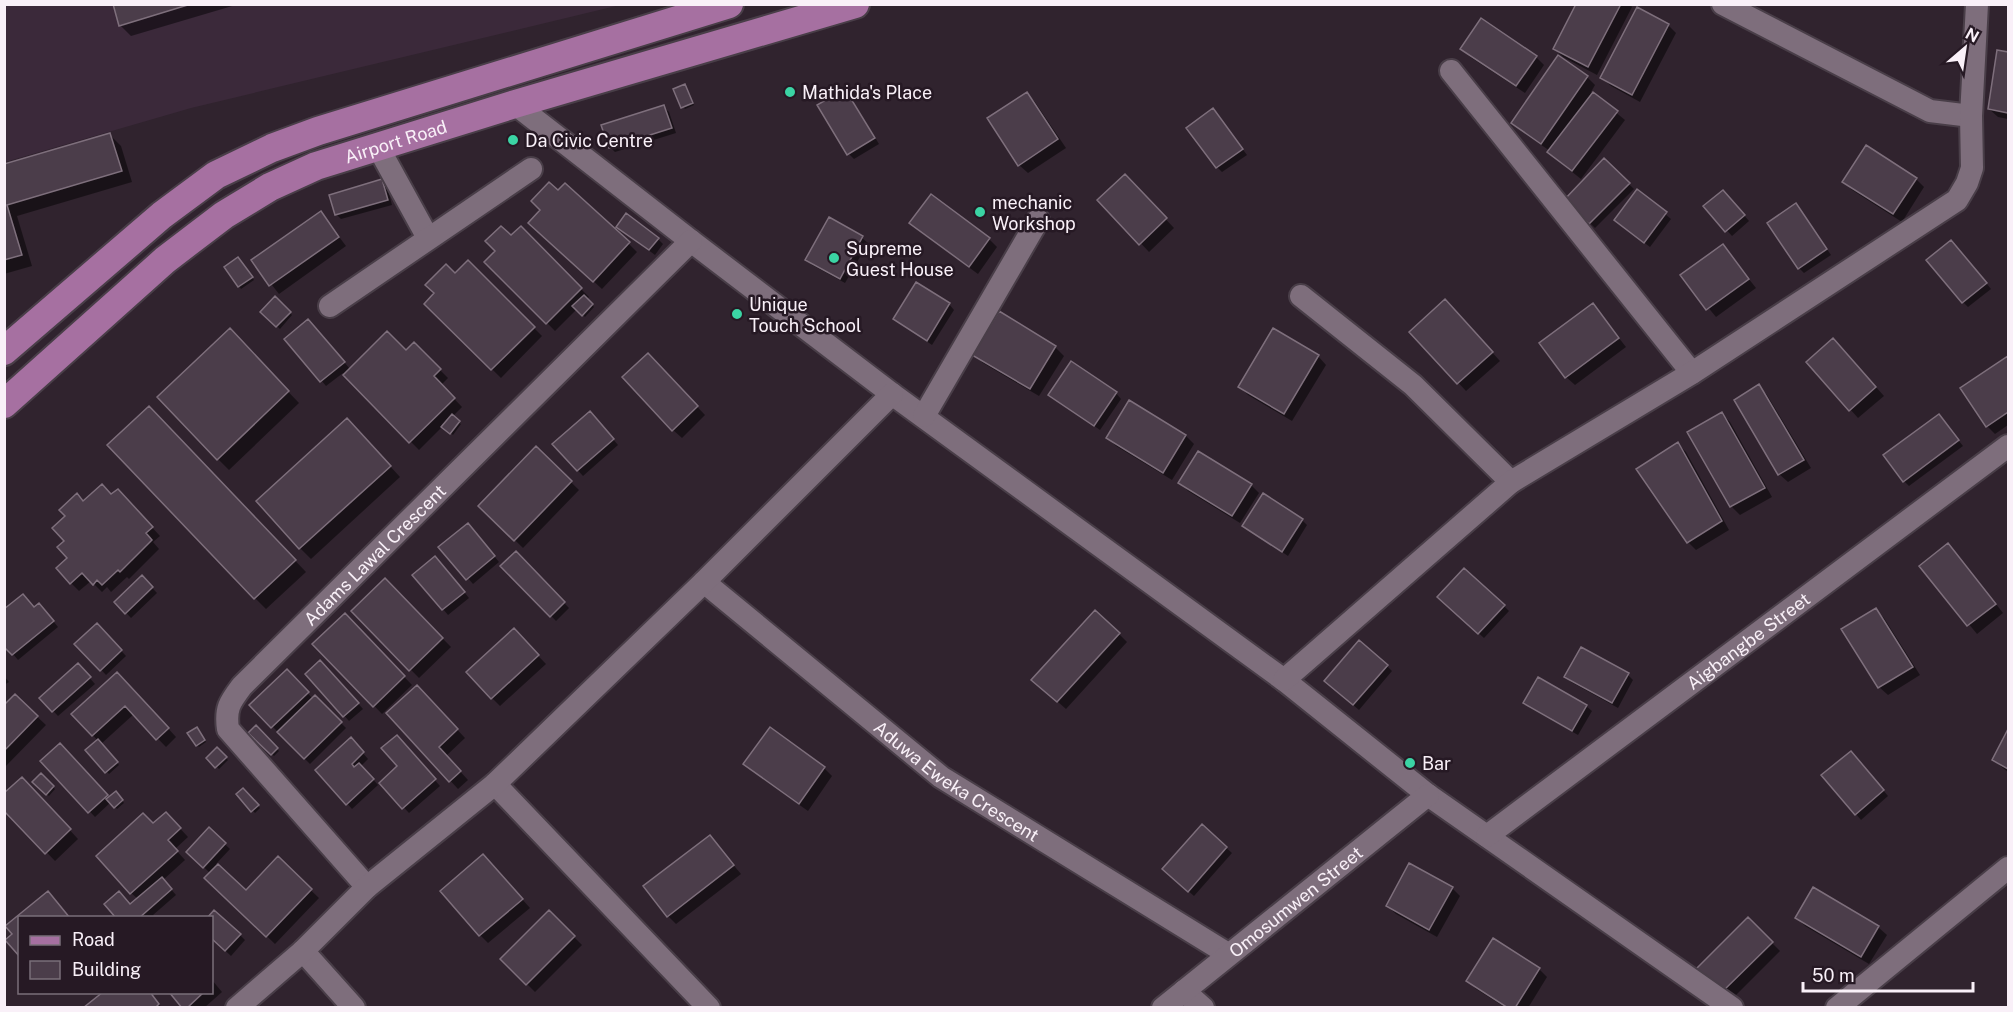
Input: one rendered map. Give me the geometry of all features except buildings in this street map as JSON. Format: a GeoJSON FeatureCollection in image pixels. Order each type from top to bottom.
{"type":"FeatureCollection","features":[{"type":"Feature","properties":{"kind":"main road","name":"Airport Road"},"geometry":{"type":"LineString","coordinates":[[4,351],[162,215],[216,175],[272,148],[318,131],[729,4]]}},
{"type":"Feature","properties":{"kind":"main road","name":"Airport Road"},"geometry":{"type":"LineString","coordinates":[[4,404],[165,260],[224,215],[270,187],[307,170],[515,104],[855,4]]}},
{"type":"Feature","properties":{"kind":"street"},"geometry":{"type":"LineString","coordinates":[[1723,4],[1930,111],[1971,116]]}},
{"type":"Feature","properties":{"kind":"street"},"geometry":{"type":"LineString","coordinates":[[1284,680],[1511,482],[1692,373],[1957,200],[1967,183],[1972,168],[1971,116],[1977,4]]}},
{"type":"Feature","properties":{"kind":"street"},"geometry":{"type":"LineString","coordinates":[[1451,71],[1692,373]]}},
{"type":"Feature","properties":{"kind":"street"},"geometry":{"type":"LineString","coordinates":[[515,104],[892,394],[1284,680],[1428,795],[1732,1008]]}},
{"type":"Feature","properties":{"kind":"street"},"geometry":{"type":"LineString","coordinates":[[378,147],[428,238]]}},
{"type":"Feature","properties":{"kind":"street"},"geometry":{"type":"LineString","coordinates":[[330,306],[531,169]]}},
{"type":"Feature","properties":{"kind":"street"},"geometry":{"type":"LineString","coordinates":[[924,416],[1038,220]]}},
{"type":"Feature","properties":{"kind":"street","name":"Adams Lawal Crescent"},"geometry":{"type":"LineString","coordinates":[[367,887],[228,729],[226,716],[229,704],[242,686],[691,241]]}},
{"type":"Feature","properties":{"kind":"street"},"geometry":{"type":"LineString","coordinates":[[1301,296],[1413,385],[1511,482]]}},
{"type":"Feature","properties":{"kind":"street"},"geometry":{"type":"LineString","coordinates":[[237,1008],[303,951],[367,887],[495,784],[704,582],[892,394]]}},
{"type":"Feature","properties":{"kind":"street","name":"Aigbangbe Street"},"geometry":{"type":"LineString","coordinates":[[1488,836],[2008,446]]}},
{"type":"Feature","properties":{"kind":"street","name":"Aduwa Eweka Crescent"},"geometry":{"type":"LineString","coordinates":[[704,582],[941,777],[1228,954]]}},
{"type":"Feature","properties":{"kind":"street"},"geometry":{"type":"LineString","coordinates":[[495,784],[709,1008]]}},
{"type":"Feature","properties":{"kind":"street","name":"Omosumwen Street"},"geometry":{"type":"LineString","coordinates":[[1163,1008],[1428,795]]}},
{"type":"Feature","properties":{"kind":"street"},"geometry":{"type":"LineString","coordinates":[[1837,1008],[2008,868]]}},
{"type":"Feature","properties":{"kind":"street"},"geometry":{"type":"LineString","coordinates":[[303,951],[354,1008]]}},
{"type":"Feature","properties":{"kind":"street"},"geometry":{"type":"LineString","coordinates":[[1184,991],[1203,1008]]}},
{"type":"Feature","properties":{"kind":"shaded area"},"geometry":{"type":"Polygon","coordinates":[[[5,5],[620,5],[191,108],[5,162],[5,5]]]}},
{"type":"Feature","properties":{"kind":"place","name":"Mathida's Place"},"geometry":{"type":"Point","coordinates":[790,92]}},
{"type":"Feature","properties":{"kind":"place","name":"Da Civic Centre"},"geometry":{"type":"Point","coordinates":[513,140]}},
{"type":"Feature","properties":{"kind":"place","name":"mechanic Workshop"},"geometry":{"type":"Point","coordinates":[980,212]}},
{"type":"Feature","properties":{"kind":"place","name":"Supreme Guest House"},"geometry":{"type":"Point","coordinates":[834,258]}},
{"type":"Feature","properties":{"kind":"place","name":"Unique Touch School"},"geometry":{"type":"Point","coordinates":[737,314]}},
{"type":"Feature","properties":{"kind":"place","name":"Bar"},"geometry":{"type":"Point","coordinates":[1410,763]}}]}
